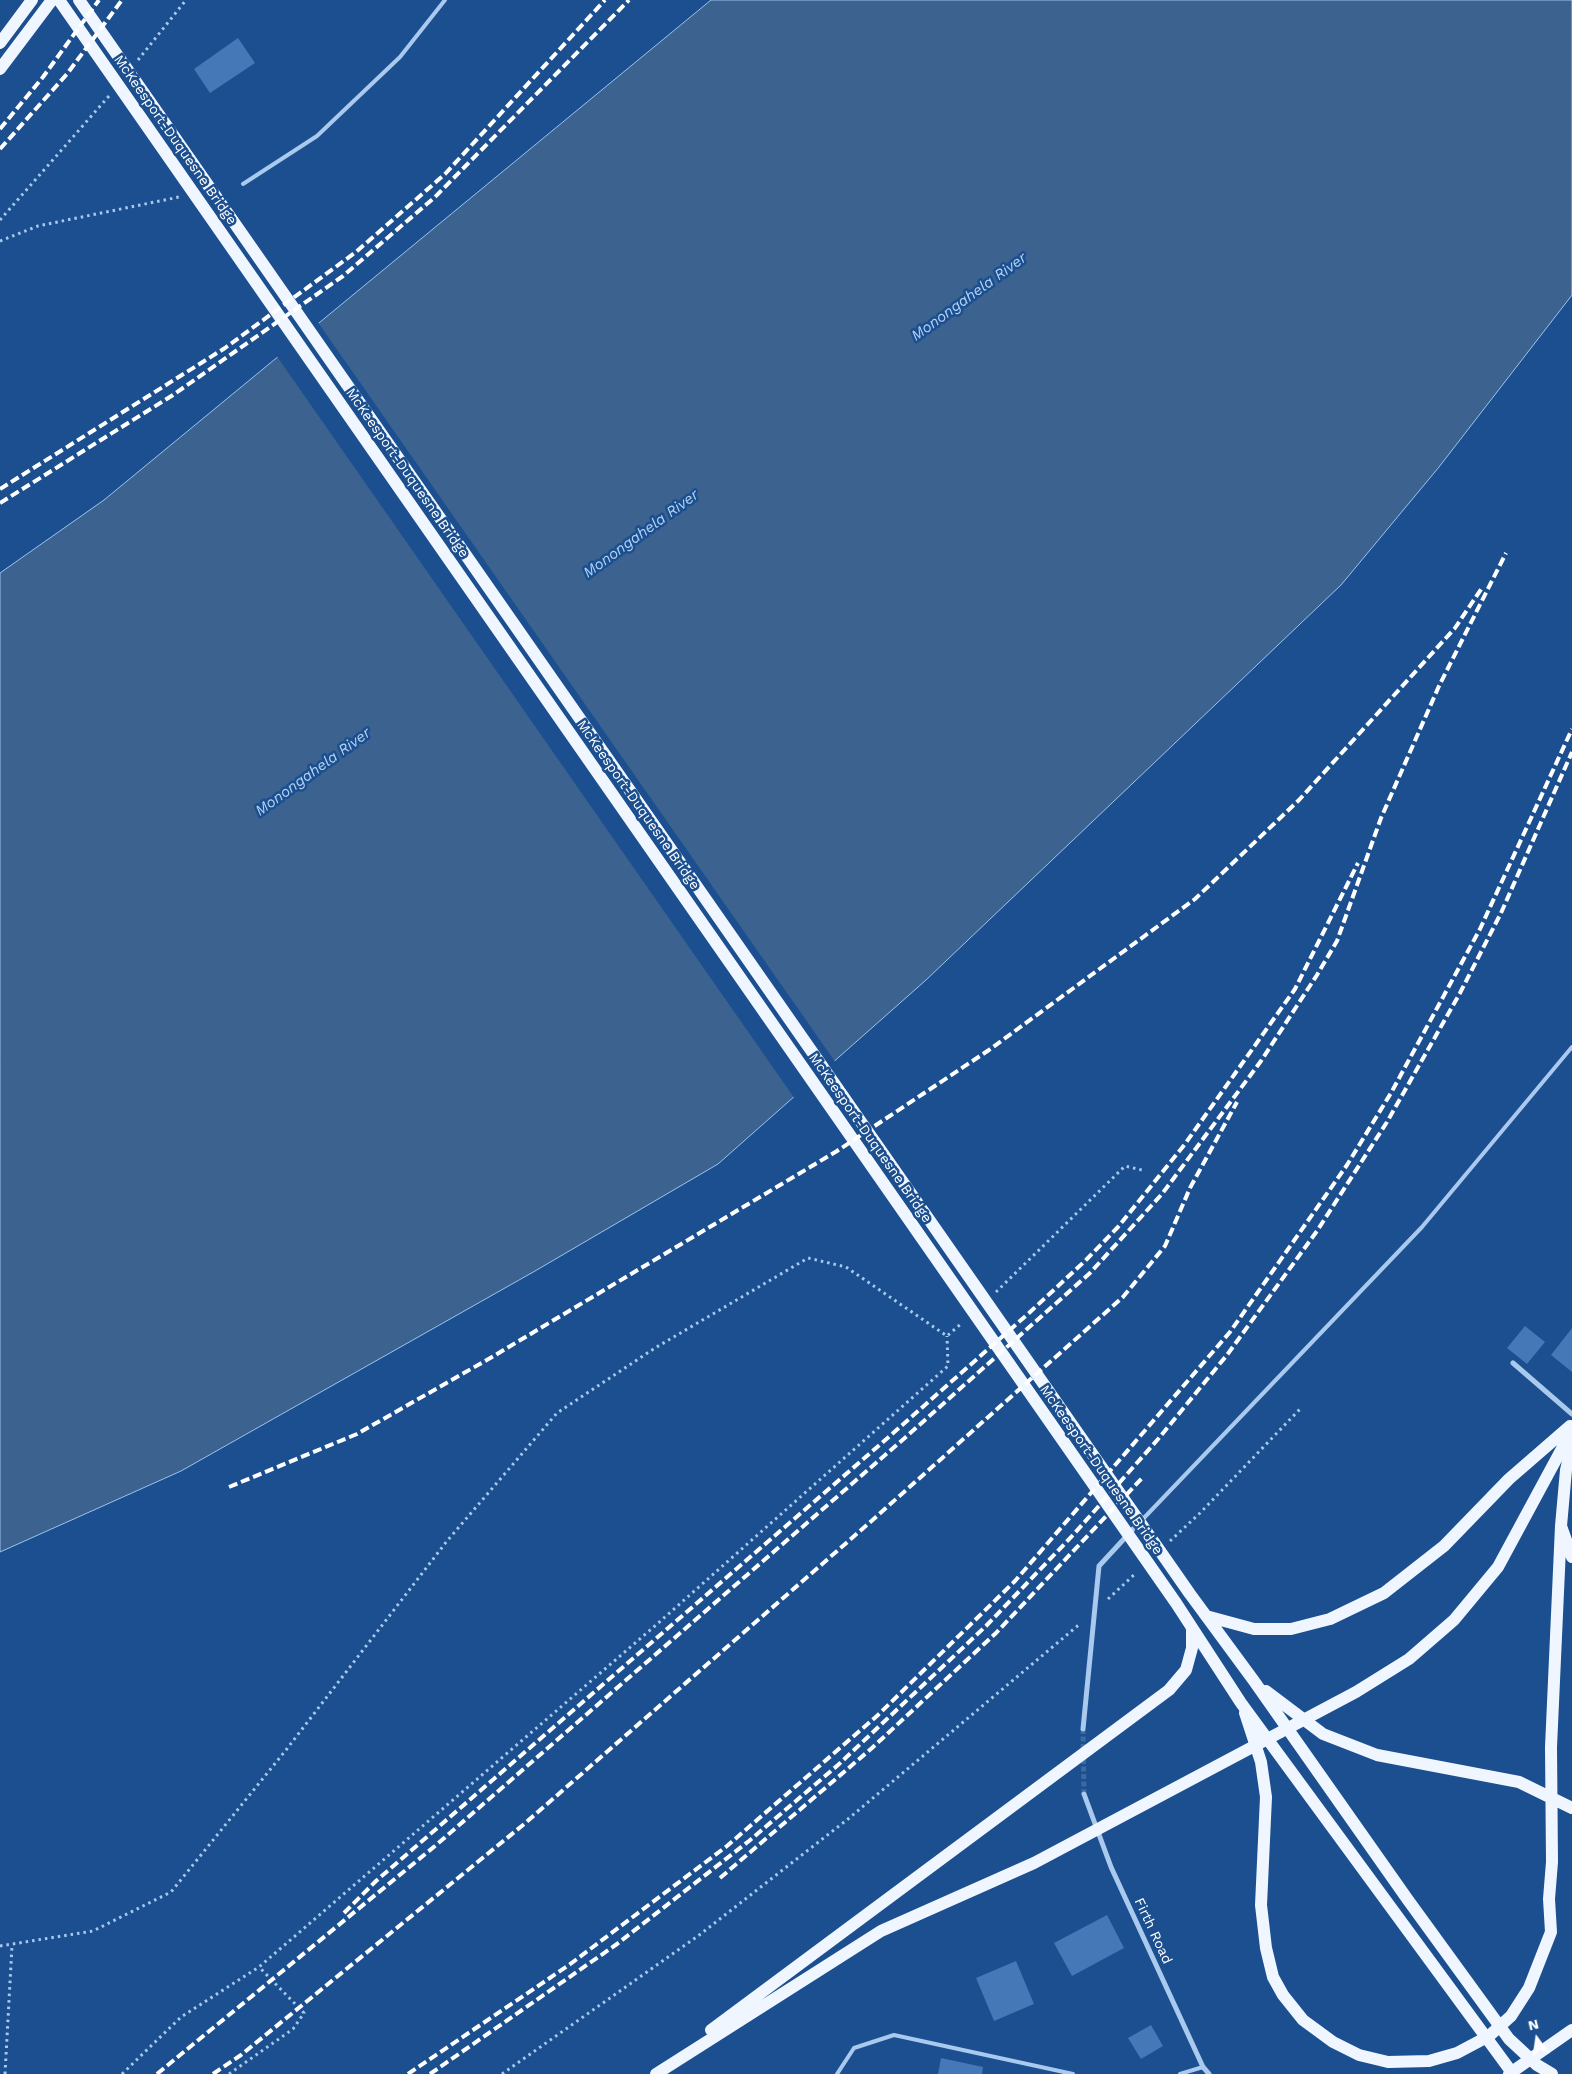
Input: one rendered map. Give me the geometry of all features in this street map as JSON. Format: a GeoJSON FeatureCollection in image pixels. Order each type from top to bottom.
{"type":"FeatureCollection","features":[{"type":"Feature","properties":{"kind":"main road"},"geometry":{"type":"LineString","coordinates":[[0,43],[32,0]]}},
{"type":"Feature","properties":{"kind":"main road"},"geometry":{"type":"LineString","coordinates":[[0,69],[57,0]]}},
{"type":"Feature","properties":{"kind":"main road","name":"McKeesport-Duquesne Bridge"},"geometry":{"type":"LineString","coordinates":[[57,0],[1176,1603],[1242,1702],[1513,2074]]}},
{"type":"Feature","properties":{"kind":"main road","name":"McKeesport-Duquesne Bridge"},"geometry":{"type":"LineString","coordinates":[[79,0],[1190,1594],[1254,1681]]}},
{"type":"Feature","properties":{"kind":"main road"},"geometry":{"type":"LineString","coordinates":[[1206,1616],[1254,1629],[1291,1629],[1330,1619],[1384,1593],[1444,1546],[1509,1479],[1572,1424]]}},
{"type":"Feature","properties":{"kind":"main road"},"geometry":{"type":"LineString","coordinates":[[656,2074],[880,1931],[1034,1863],[1356,1692],[1409,1659],[1454,1620],[1498,1567],[1572,1430]]}},
{"type":"Feature","properties":{"kind":"main road"},"geometry":{"type":"LineString","coordinates":[[1242,1702],[1260,1762],[1266,1797],[1261,1905],[1266,1948],[1273,1977],[1283,1995],[1303,2020],[1333,2042],[1360,2055],[1388,2062],[1430,2061],[1457,2053],[1489,2036],[1512,2016],[1530,1988],[1550,1932],[1552,1862],[1551,1747],[1561,1526],[1566,1470],[1572,1444]]}},
{"type":"Feature","properties":{"kind":"main road"},"geometry":{"type":"LineString","coordinates":[[1561,1526],[1572,1557]]}},
{"type":"Feature","properties":{"kind":"main road"},"geometry":{"type":"LineString","coordinates":[[652,2074],[1169,1690],[1186,1670],[1192,1648],[1192,1628]]}},
{"type":"Feature","properties":{"kind":"main road"},"geometry":{"type":"LineString","coordinates":[[1254,1681],[1323,1734],[1377,1755],[1519,1782],[1572,1808]]}},
{"type":"Feature","properties":{"kind":"main road"},"geometry":{"type":"LineString","coordinates":[[1254,1681],[1508,2038],[1537,2065],[1552,2074]]}},
{"type":"Feature","properties":{"kind":"main road"},"geometry":{"type":"LineString","coordinates":[[1509,2074],[1572,2030]]}},
{"type":"Feature","properties":{"kind":"street"},"geometry":{"type":"LineString","coordinates":[[1513,1363],[1572,1414]]}},
{"type":"Feature","properties":{"kind":"street"},"geometry":{"type":"LineString","coordinates":[[1083,1730],[1099,1566],[1135,1527]]}},
{"type":"Feature","properties":{"kind":"street","name":"Firth Road"},"geometry":{"type":"LineString","coordinates":[[1084,1794],[1111,1867],[1203,2067],[1209,2074]]}},
{"type":"Feature","properties":{"kind":"lane"},"geometry":{"type":"LineString","coordinates":[[243,184],[317,136],[400,57],[445,0]]}},
{"type":"Feature","properties":{"kind":"lane"},"geometry":{"type":"LineString","coordinates":[[1135,1527],[1422,1227],[1572,1047]]}},
{"type":"Feature","properties":{"kind":"lane"},"geometry":{"type":"LineString","coordinates":[[837,2074],[854,2048],[894,2035],[1074,2074]]}},
{"type":"Feature","properties":{"kind":"lane"},"geometry":{"type":"LineString","coordinates":[[1180,2074],[1203,2067]]}},
{"type":"Feature","properties":{"kind":"path"},"geometry":{"type":"LineString","coordinates":[[136,62],[186,0]]}},
{"type":"Feature","properties":{"kind":"path"},"geometry":{"type":"LineString","coordinates":[[0,220],[111,93]]}},
{"type":"Feature","properties":{"kind":"path"},"geometry":{"type":"LineString","coordinates":[[0,241],[38,226],[184,196]]}},
{"type":"Feature","properties":{"kind":"path"},"geometry":{"type":"LineString","coordinates":[[992,1296],[1124,1166],[1142,1170]]}},
{"type":"Feature","properties":{"kind":"path"},"geometry":{"type":"LineString","coordinates":[[0,1946],[12,1946],[93,1931],[171,1892],[286,1750],[447,1541],[557,1413],[655,1348],[808,1258],[846,1267],[947,1336]]}},
{"type":"Feature","properties":{"kind":"path"},"geometry":{"type":"LineString","coordinates":[[947,1336],[970,1316]]}},
{"type":"Feature","properties":{"kind":"path"},"geometry":{"type":"LineString","coordinates":[[122,2074],[181,2017],[259,1967],[656,1625],[948,1366],[947,1336]]}},
{"type":"Feature","properties":{"kind":"path"},"geometry":{"type":"LineString","coordinates":[[1165,1546],[1200,1513],[1301,1408]]}},
{"type":"Feature","properties":{"kind":"path"},"geometry":{"type":"LineString","coordinates":[[502,2074],[698,1936],[848,1819],[1094,1612],[1136,1572]]}},
{"type":"Feature","properties":{"kind":"path"},"geometry":{"type":"LineString","coordinates":[[5,2074],[12,1946]]}},
{"type":"Feature","properties":{"kind":"path"},"geometry":{"type":"LineString","coordinates":[[229,2074],[293,2029],[304,2013],[259,1967]]}},
{"type":"Feature","properties":{"kind":"water","name":"Monongahela River"},"geometry":{"type":"Polygon","coordinates":[[[711,0],[1572,0],[1572,295],[1439,467],[1341,585],[926,980],[718,1164],[535,1271],[181,1471],[0,1552],[0,573],[104,500],[711,0]]]}},
{"type":"Feature","properties":{"kind":"pier"},"geometry":{"type":"Polygon","coordinates":[[[317,321],[836,1063],[795,1099],[276,355],[317,321]]]}},
{"type":"Feature","properties":{"kind":"building"},"geometry":{"type":"Polygon","coordinates":[[[238,38],[255,63],[210,93],[194,69],[238,38]]]}},
{"type":"Feature","properties":{"kind":"building"},"geometry":{"type":"Polygon","coordinates":[[[1525,1326],[1545,1342],[1527,1364],[1507,1348],[1525,1326]]]}},
{"type":"Feature","properties":{"kind":"building"},"geometry":{"type":"Polygon","coordinates":[[[1572,1328],[1572,1372],[1551,1355],[1572,1328]]]}},
{"type":"Feature","properties":{"kind":"building"},"geometry":{"type":"Polygon","coordinates":[[[1107,1915],[1124,1948],[1072,1976],[1054,1943],[1107,1915]]]}},
{"type":"Feature","properties":{"kind":"building"},"geometry":{"type":"Polygon","coordinates":[[[1016,1961],[1034,2004],[994,2021],[976,1978],[1016,1961]]]}},
{"type":"Feature","properties":{"kind":"building"},"geometry":{"type":"Polygon","coordinates":[[[1151,2025],[1163,2046],[1141,2059],[1128,2038],[1151,2025]]]}},
{"type":"Feature","properties":{"kind":"building"},"geometry":{"type":"Polygon","coordinates":[[[941,2058],[983,2067],[982,2074],[938,2074],[941,2058]]]}},
{"type":"Feature","properties":{"kind":"tunnel"},"geometry":{"type":"LineString","coordinates":[[1083,1729],[1084,1794]]}},
{"type":"Feature","properties":{"kind":"railway"},"geometry":{"type":"LineString","coordinates":[[0,129],[43,77],[99,0]]}},
{"type":"Feature","properties":{"kind":"railway"},"geometry":{"type":"LineString","coordinates":[[0,149],[67,74],[122,0]]}},
{"type":"Feature","properties":{"kind":"railway"},"geometry":{"type":"LineString","coordinates":[[0,489],[225,348],[356,252],[445,174],[605,0]]}},
{"type":"Feature","properties":{"kind":"railway"},"geometry":{"type":"LineString","coordinates":[[0,503],[173,395],[343,276],[435,197],[629,0]]}},
{"type":"Feature","properties":{"kind":"railway"},"geometry":{"type":"LineString","coordinates":[[157,2074],[435,1846],[907,1436],[1090,1273],[1162,1194],[1261,1061],[1337,941],[1381,818],[1439,686],[1506,553]]}},
{"type":"Feature","properties":{"kind":"railway"},"geometry":{"type":"LineString","coordinates":[[229,1487],[357,1434],[492,1357],[837,1151],[989,1050],[1195,899],[1299,800],[1455,628],[1482,588]]}},
{"type":"Feature","properties":{"kind":"railway"},"geometry":{"type":"LineString","coordinates":[[408,2074],[569,1965],[727,1846],[878,1715],[1015,1581],[1230,1332],[1347,1165],[1391,1093],[1480,929],[1572,729]]}},
{"type":"Feature","properties":{"kind":"railway"},"geometry":{"type":"LineString","coordinates":[[430,2074],[617,1944],[749,1841],[838,1765],[986,1626],[1074,1534],[1159,1438],[1227,1355],[1317,1231],[1387,1122],[1460,993],[1501,913],[1572,752]]}},
{"type":"Feature","properties":{"kind":"railway"},"geometry":{"type":"LineString","coordinates":[[344,1913],[376,1881],[883,1442],[1029,1313],[1118,1227],[1185,1144],[1295,989],[1358,863]]}},
{"type":"Feature","properties":{"kind":"railway"},"geometry":{"type":"LineString","coordinates":[[213,2074],[241,2055],[523,1825],[868,1524],[1123,1297],[1165,1246],[1190,1188],[1237,1102]]}},
{"type":"Feature","properties":{"kind":"railway"},"geometry":{"type":"LineString","coordinates":[[720,1878],[872,1748],[996,1633],[1143,1477]]}}]}
